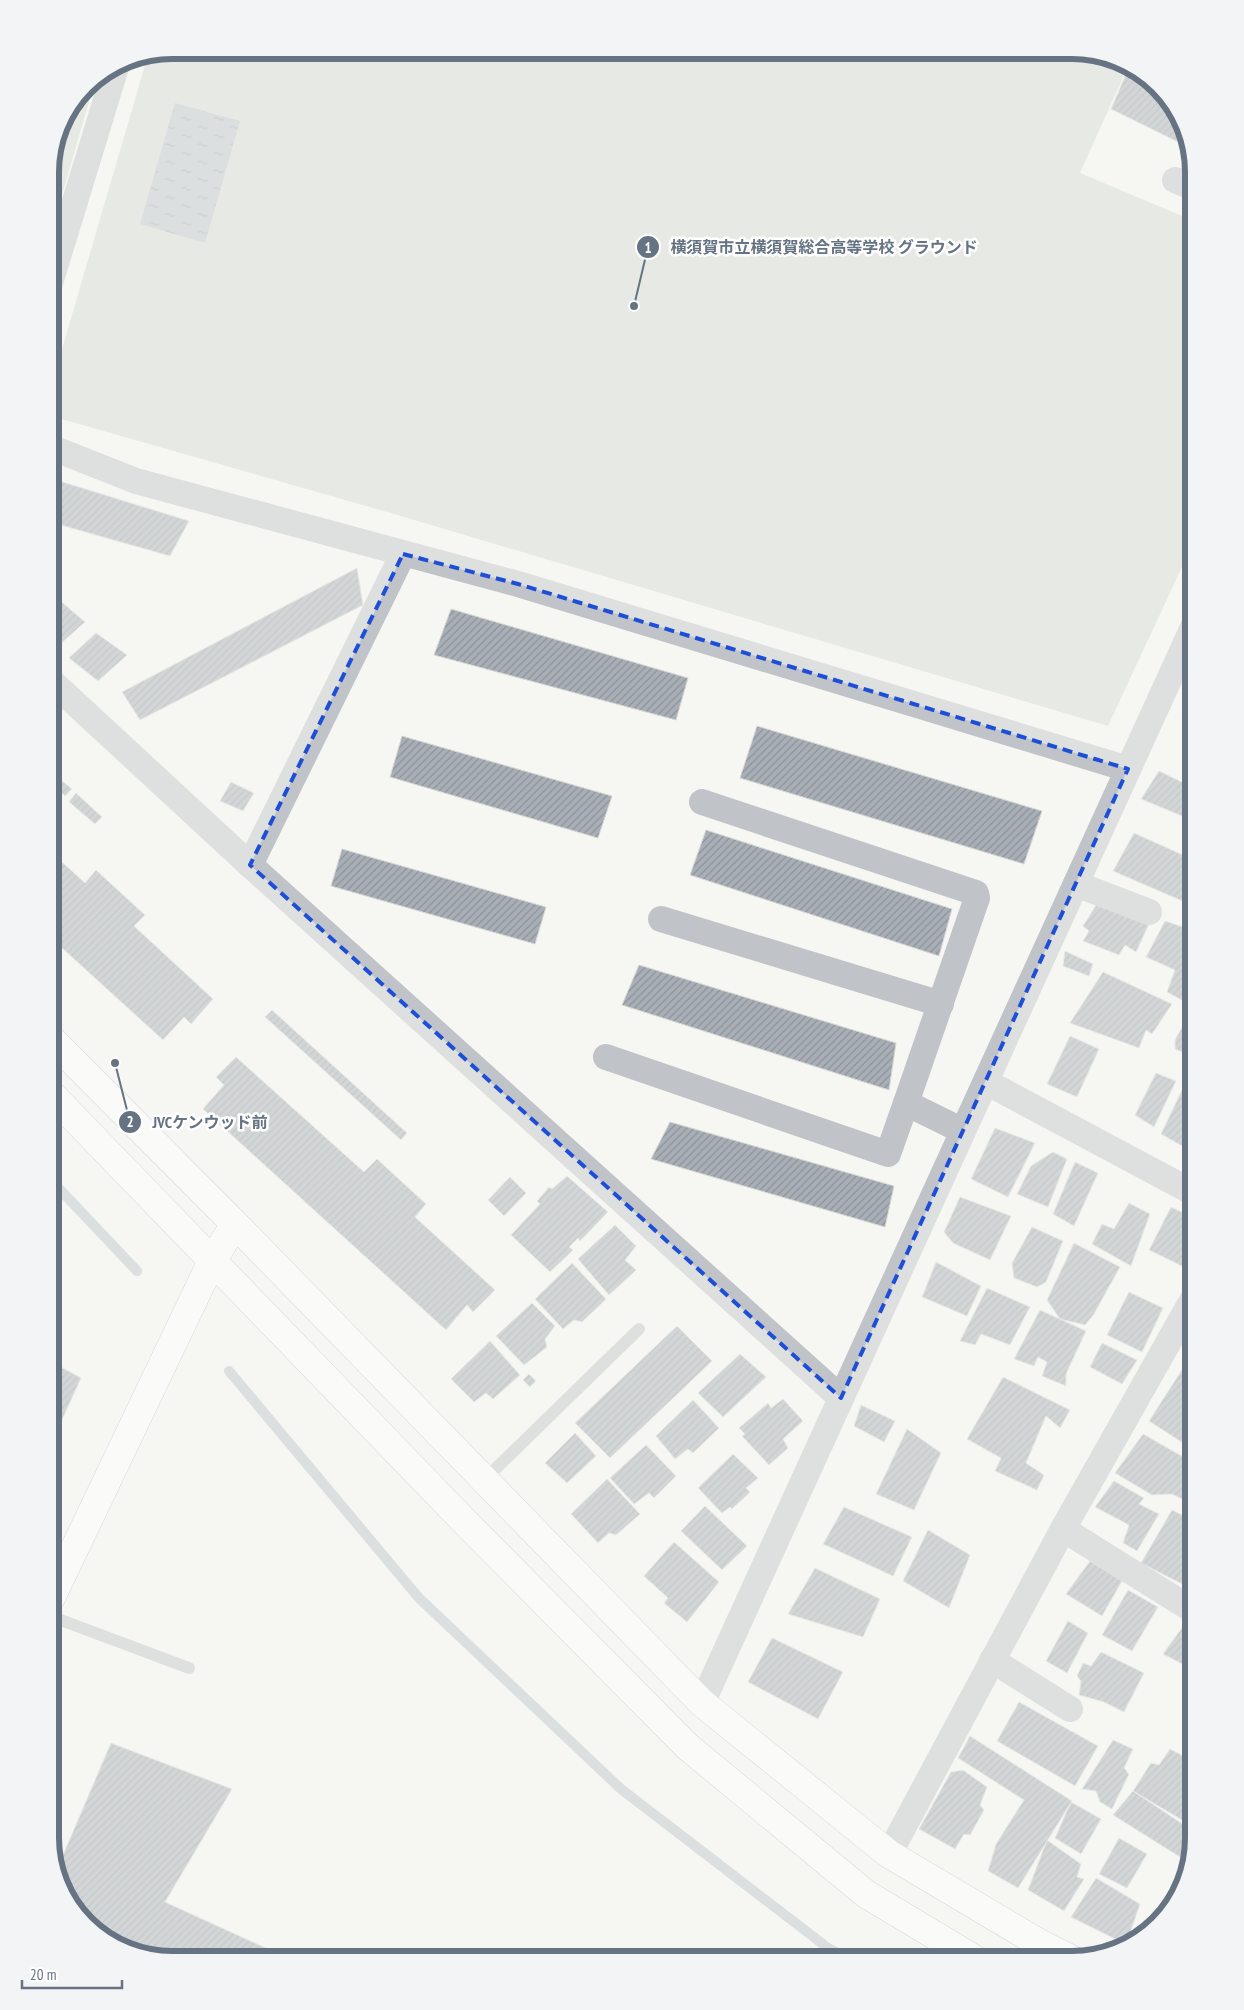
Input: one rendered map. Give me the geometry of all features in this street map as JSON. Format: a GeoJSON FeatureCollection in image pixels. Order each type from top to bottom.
{"type":"FeatureCollection","features":[{"type":"Feature","properties":{"kind":"street"},"geometry":{"type":"LineString","coordinates":[[59,254],[114,75]]}},
{"type":"Feature","properties":{"kind":"street"},"geometry":{"type":"LineString","coordinates":[[59,450],[136,481],[518,584],[1128,769]]}},
{"type":"Feature","properties":{"kind":"street"},"geometry":{"type":"LineString","coordinates":[[250,865],[403,554]]}},
{"type":"Feature","properties":{"kind":"street"},"geometry":{"type":"LineString","coordinates":[[702,1704],[1128,769],[1185,670]]}},
{"type":"Feature","properties":{"kind":"street"},"geometry":{"type":"LineString","coordinates":[[59,688],[250,865],[841,1398]]}},
{"type":"Feature","properties":{"kind":"street"},"geometry":{"type":"LineString","coordinates":[[606,1057],[888,1154],[977,898],[976,893],[702,802]]}},
{"type":"Feature","properties":{"kind":"street"},"geometry":{"type":"LineString","coordinates":[[1076,884],[1150,912]]}},
{"type":"Feature","properties":{"kind":"street"},"geometry":{"type":"LineString","coordinates":[[662,918],[941,1004]]}},
{"type":"Feature","properties":{"kind":"street"},"geometry":{"type":"LineString","coordinates":[[59,1047],[235,1224],[702,1704],[889,1854],[1038,1951]]}},
{"type":"Feature","properties":{"kind":"street"},"geometry":{"type":"LineString","coordinates":[[986,1082],[1185,1188]]}},
{"type":"Feature","properties":{"kind":"street"},"geometry":{"type":"LineString","coordinates":[[59,1101],[465,1522],[688,1747],[866,1894],[961,1951]]}},
{"type":"Feature","properties":{"kind":"street"},"geometry":{"type":"LineString","coordinates":[[906,1103],[963,1131]]}},
{"type":"Feature","properties":{"kind":"street"},"geometry":{"type":"LineString","coordinates":[[59,1581],[212,1261],[235,1224]]}},
{"type":"Feature","properties":{"kind":"street"},"geometry":{"type":"LineString","coordinates":[[889,1854],[1063,1529],[1185,1313]]}},
{"type":"Feature","properties":{"kind":"street"},"geometry":{"type":"LineString","coordinates":[[1063,1529],[1185,1605]]}},
{"type":"Feature","properties":{"kind":"street"},"geometry":{"type":"LineString","coordinates":[[992,1660],[1070,1709]]}},
{"type":"Feature","properties":{"kind":"lane"},"geometry":{"type":"LineString","coordinates":[[484,1480],[639,1328]]}},
{"type":"Feature","properties":{"kind":"lane"},"geometry":{"type":"LineString","coordinates":[[59,1619],[189,1668]]}},
{"type":"Feature","properties":{"kind":"highlighted area"},"geometry":{"type":"Polygon","coordinates":[[[403,554],[518,584],[1128,769],[841,1398],[250,865],[403,554]]]}},
{"type":"Feature","properties":{"kind":"shaded area"},"geometry":{"type":"Polygon","coordinates":[[[164,59],[1080,59],[1095,61],[1125,72],[1080,173],[1185,217],[1185,560],[1108,726],[394,514],[59,418],[59,359],[146,62],[164,59]]]}},
{"type":"Feature","properties":{"kind":"shaded area"},"geometry":{"type":"Polygon","coordinates":[[[92,92],[59,205],[59,164],[67,128],[82,103],[92,92]]]}},
{"type":"Feature","properties":{"kind":"water"},"geometry":{"type":"Polygon","coordinates":[[[175,103],[240,121],[205,243],[140,224],[175,103]]]}},
{"type":"Feature","properties":{"kind":"building"},"geometry":{"type":"Polygon","coordinates":[[[1127,73],[1147,87],[1157,97],[1174,122],[1182,144],[1111,109],[1127,73]]]}},
{"type":"Feature","properties":{"kind":"building"},"geometry":{"type":"Polygon","coordinates":[[[59,481],[189,521],[170,556],[59,525],[59,481]]]}},
{"type":"Feature","properties":{"kind":"building"},"geometry":{"type":"Polygon","coordinates":[[[357,568],[363,605],[140,720],[122,692],[357,568]]]}},
{"type":"Feature","properties":{"kind":"building"},"geometry":{"type":"Polygon","coordinates":[[[59,600],[85,622],[59,645],[59,600]]]}},
{"type":"Feature","properties":{"kind":"building"},"geometry":{"type":"Polygon","coordinates":[[[451,609],[688,678],[676,720],[434,655],[451,609]]]}},
{"type":"Feature","properties":{"kind":"building"},"geometry":{"type":"Polygon","coordinates":[[[96,633],[127,655],[98,681],[69,658],[96,633]]]}},
{"type":"Feature","properties":{"kind":"building"},"geometry":{"type":"Polygon","coordinates":[[[1185,711],[1185,727],[1182,719],[1185,711]]]}},
{"type":"Feature","properties":{"kind":"building"},"geometry":{"type":"Polygon","coordinates":[[[757,726],[1042,811],[1024,864],[740,778],[757,726]]]}},
{"type":"Feature","properties":{"kind":"building"},"geometry":{"type":"Polygon","coordinates":[[[402,736],[612,796],[598,838],[390,777],[402,736]]]}},
{"type":"Feature","properties":{"kind":"building"},"geometry":{"type":"Polygon","coordinates":[[[1159,771],[1185,784],[1185,817],[1141,799],[1159,771]]]}},
{"type":"Feature","properties":{"kind":"building"},"geometry":{"type":"Polygon","coordinates":[[[59,778],[72,789],[65,796],[59,791],[59,778]]]}},
{"type":"Feature","properties":{"kind":"building"},"geometry":{"type":"Polygon","coordinates":[[[231,782],[254,793],[243,811],[220,801],[231,782]]]}},
{"type":"Feature","properties":{"kind":"building"},"geometry":{"type":"Polygon","coordinates":[[[76,793],[102,817],[95,824],[69,802],[76,793]]]}},
{"type":"Feature","properties":{"kind":"building"},"geometry":{"type":"Polygon","coordinates":[[[706,830],[952,909],[939,956],[690,875],[706,830]]]}},
{"type":"Feature","properties":{"kind":"building"},"geometry":{"type":"Polygon","coordinates":[[[1134,833],[1185,856],[1185,902],[1113,871],[1134,833]]]}},
{"type":"Feature","properties":{"kind":"building"},"geometry":{"type":"Polygon","coordinates":[[[342,849],[546,907],[535,944],[331,886],[342,849]]]}},
{"type":"Feature","properties":{"kind":"building"},"geometry":{"type":"Polygon","coordinates":[[[59,859],[85,883],[96,870],[145,915],[134,926],[213,999],[191,1024],[184,1017],[163,1040],[59,945],[59,859]]]}},
{"type":"Feature","properties":{"kind":"building"},"geometry":{"type":"Polygon","coordinates":[[[1098,902],[1149,924],[1136,952],[1125,945],[1119,955],[1083,941],[1089,931],[1083,926],[1098,902]]]}},
{"type":"Feature","properties":{"kind":"building"},"geometry":{"type":"Polygon","coordinates":[[[1165,921],[1185,928],[1182,938],[1185,940],[1185,1002],[1167,992],[1175,970],[1146,957],[1165,921]]]}},
{"type":"Feature","properties":{"kind":"building"},"geometry":{"type":"Polygon","coordinates":[[[1065,951],[1093,964],[1089,976],[1063,966],[1065,951]]]}},
{"type":"Feature","properties":{"kind":"building"},"geometry":{"type":"Polygon","coordinates":[[[639,965],[896,1043],[889,1090],[622,1005],[639,965]]]}},
{"type":"Feature","properties":{"kind":"building"},"geometry":{"type":"Polygon","coordinates":[[[1103,972],[1172,1004],[1152,1034],[1146,1030],[1139,1048],[1070,1023],[1103,972]]]}},
{"type":"Feature","properties":{"kind":"building"},"geometry":{"type":"Polygon","coordinates":[[[272,1010],[407,1133],[401,1140],[265,1017],[272,1010]]]}},
{"type":"Feature","properties":{"kind":"building"},"geometry":{"type":"Polygon","coordinates":[[[1185,1022],[1185,1053],[1175,1049],[1175,1040],[1185,1022]]]}},
{"type":"Feature","properties":{"kind":"building"},"geometry":{"type":"Polygon","coordinates":[[[1070,1036],[1099,1049],[1077,1097],[1047,1084],[1070,1036]]]}},
{"type":"Feature","properties":{"kind":"building"},"geometry":{"type":"Polygon","coordinates":[[[236,1057],[364,1172],[377,1159],[426,1204],[415,1217],[495,1290],[473,1312],[467,1305],[446,1330],[203,1109],[224,1085],[216,1077],[236,1057]]]}},
{"type":"Feature","properties":{"kind":"building"},"geometry":{"type":"Polygon","coordinates":[[[1156,1073],[1176,1081],[1154,1127],[1135,1115],[1156,1073]]]}},
{"type":"Feature","properties":{"kind":"building"},"geometry":{"type":"Polygon","coordinates":[[[1182,1090],[1185,1091],[1184,1147],[1161,1134],[1182,1090]]]}},
{"type":"Feature","properties":{"kind":"building"},"geometry":{"type":"Polygon","coordinates":[[[670,1122],[894,1186],[885,1227],[651,1159],[670,1122]]]}},
{"type":"Feature","properties":{"kind":"building"},"geometry":{"type":"Polygon","coordinates":[[[995,1128],[1035,1143],[1008,1197],[971,1179],[995,1128]]]}},
{"type":"Feature","properties":{"kind":"building"},"geometry":{"type":"Polygon","coordinates":[[[1053,1152],[1067,1159],[1048,1207],[1017,1194],[1031,1166],[1053,1152]]]}},
{"type":"Feature","properties":{"kind":"building"},"geometry":{"type":"Polygon","coordinates":[[[1075,1162],[1098,1173],[1074,1226],[1053,1214],[1075,1162]]]}},
{"type":"Feature","properties":{"kind":"building"},"geometry":{"type":"Polygon","coordinates":[[[567,1176],[608,1212],[580,1241],[578,1238],[569,1247],[573,1250],[550,1272],[511,1235],[540,1204],[537,1201],[549,1187],[552,1189],[567,1176]]]}},
{"type":"Feature","properties":{"kind":"building"},"geometry":{"type":"Polygon","coordinates":[[[510,1177],[526,1193],[504,1216],[488,1200],[510,1177]]]}},
{"type":"Feature","properties":{"kind":"building"},"geometry":{"type":"Polygon","coordinates":[[[960,1197],[1011,1216],[990,1260],[953,1243],[944,1232],[960,1197]]]}},
{"type":"Feature","properties":{"kind":"building"},"geometry":{"type":"Polygon","coordinates":[[[1129,1203],[1150,1214],[1131,1266],[1092,1244],[1102,1224],[1114,1229],[1129,1203]]]}},
{"type":"Feature","properties":{"kind":"building"},"geometry":{"type":"Polygon","coordinates":[[[1171,1207],[1185,1214],[1185,1268],[1149,1250],[1171,1207]]]}},
{"type":"Feature","properties":{"kind":"building"},"geometry":{"type":"Polygon","coordinates":[[[615,1225],[636,1246],[625,1260],[636,1270],[609,1295],[578,1259],[615,1225]]]}},
{"type":"Feature","properties":{"kind":"building"},"geometry":{"type":"Polygon","coordinates":[[[1032,1227],[1063,1241],[1046,1282],[1037,1287],[1014,1278],[1012,1263],[1032,1227]]]}},
{"type":"Feature","properties":{"kind":"building"},"geometry":{"type":"Polygon","coordinates":[[[1074,1243],[1120,1267],[1094,1314],[1085,1325],[1060,1319],[1047,1300],[1074,1243]]]}},
{"type":"Feature","properties":{"kind":"building"},"geometry":{"type":"Polygon","coordinates":[[[936,1262],[981,1286],[967,1316],[922,1297],[936,1262]]]}},
{"type":"Feature","properties":{"kind":"building"},"geometry":{"type":"Polygon","coordinates":[[[572,1263],[606,1299],[582,1322],[574,1320],[563,1329],[535,1299],[572,1263]]]}},
{"type":"Feature","properties":{"kind":"building"},"geometry":{"type":"Polygon","coordinates":[[[987,1288],[1030,1307],[1010,1345],[981,1334],[975,1345],[960,1341],[987,1288]]]}},
{"type":"Feature","properties":{"kind":"building"},"geometry":{"type":"Polygon","coordinates":[[[1129,1292],[1163,1308],[1142,1352],[1107,1335],[1129,1292]]]}},
{"type":"Feature","properties":{"kind":"building"},"geometry":{"type":"Polygon","coordinates":[[[532,1303],[555,1326],[545,1339],[547,1347],[524,1365],[496,1336],[532,1303]]]}},
{"type":"Feature","properties":{"kind":"building"},"geometry":{"type":"Polygon","coordinates":[[[1040,1310],[1086,1331],[1066,1374],[1066,1386],[1042,1376],[1047,1362],[1038,1357],[1034,1366],[1014,1359],[1040,1310]]]}},
{"type":"Feature","properties":{"kind":"building"},"geometry":{"type":"Polygon","coordinates":[[[677,1326],[712,1361],[610,1458],[575,1423],[677,1326]]]}},
{"type":"Feature","properties":{"kind":"building"},"geometry":{"type":"Polygon","coordinates":[[[490,1341],[520,1375],[493,1399],[486,1393],[474,1402],[451,1379],[490,1341]]]}},
{"type":"Feature","properties":{"kind":"building"},"geometry":{"type":"Polygon","coordinates":[[[1102,1343],[1137,1360],[1122,1384],[1090,1367],[1102,1343]]]}},
{"type":"Feature","properties":{"kind":"building"},"geometry":{"type":"Polygon","coordinates":[[[740,1354],[766,1377],[723,1417],[698,1393],[740,1354]]]}},
{"type":"Feature","properties":{"kind":"building"},"geometry":{"type":"Polygon","coordinates":[[[1185,1365],[1185,1444],[1149,1421],[1185,1365]]]}},
{"type":"Feature","properties":{"kind":"building"},"geometry":{"type":"Polygon","coordinates":[[[59,1366],[81,1378],[59,1426],[59,1366]]]}},
{"type":"Feature","properties":{"kind":"building"},"geometry":{"type":"Polygon","coordinates":[[[529,1374],[536,1381],[530,1387],[523,1380],[529,1374]]]}},
{"type":"Feature","properties":{"kind":"building"},"geometry":{"type":"Polygon","coordinates":[[[1003,1377],[1070,1410],[1060,1428],[1046,1416],[1026,1463],[1044,1475],[1037,1490],[995,1471],[1001,1458],[967,1439],[1003,1377]]]}},
{"type":"Feature","properties":{"kind":"building"},"geometry":{"type":"Polygon","coordinates":[[[783,1399],[803,1421],[783,1439],[788,1448],[769,1465],[742,1436],[745,1434],[739,1428],[768,1403],[771,1408],[783,1399]]]}},
{"type":"Feature","properties":{"kind":"building"},"geometry":{"type":"Polygon","coordinates":[[[693,1400],[719,1428],[693,1453],[688,1449],[675,1459],[656,1436],[693,1400]]]}},
{"type":"Feature","properties":{"kind":"building"},"geometry":{"type":"Polygon","coordinates":[[[861,1405],[895,1421],[884,1442],[854,1426],[861,1405]]]}},
{"type":"Feature","properties":{"kind":"building"},"geometry":{"type":"Polygon","coordinates":[[[907,1429],[941,1453],[914,1510],[876,1494],[907,1429]]]}},
{"type":"Feature","properties":{"kind":"building"},"geometry":{"type":"Polygon","coordinates":[[[575,1433],[596,1456],[567,1483],[545,1463],[575,1433]]]}},
{"type":"Feature","properties":{"kind":"building"},"geometry":{"type":"Polygon","coordinates":[[[1143,1434],[1185,1458],[1185,1500],[1172,1494],[1152,1495],[1115,1473],[1143,1434]]]}},
{"type":"Feature","properties":{"kind":"building"},"geometry":{"type":"Polygon","coordinates":[[[646,1445],[676,1476],[654,1498],[649,1493],[634,1504],[610,1478],[646,1445]]]}},
{"type":"Feature","properties":{"kind":"building"},"geometry":{"type":"Polygon","coordinates":[[[733,1454],[758,1478],[746,1488],[750,1492],[732,1509],[730,1507],[722,1513],[698,1488],[733,1454]]]}},
{"type":"Feature","properties":{"kind":"building"},"geometry":{"type":"Polygon","coordinates":[[[607,1479],[640,1514],[616,1535],[609,1533],[598,1543],[571,1514],[607,1479]]]}},
{"type":"Feature","properties":{"kind":"building"},"geometry":{"type":"Polygon","coordinates":[[[1114,1481],[1144,1498],[1139,1504],[1159,1514],[1137,1551],[1123,1543],[1129,1525],[1095,1507],[1114,1481]]]}},
{"type":"Feature","properties":{"kind":"building"},"geometry":{"type":"Polygon","coordinates":[[[705,1506],[747,1546],[722,1570],[681,1531],[705,1506]]]}},
{"type":"Feature","properties":{"kind":"building"},"geometry":{"type":"Polygon","coordinates":[[[844,1507],[912,1537],[893,1576],[823,1544],[844,1507]]]}},
{"type":"Feature","properties":{"kind":"building"},"geometry":{"type":"Polygon","coordinates":[[[1172,1510],[1185,1516],[1185,1585],[1141,1563],[1172,1510]]]}},
{"type":"Feature","properties":{"kind":"building"},"geometry":{"type":"Polygon","coordinates":[[[928,1530],[970,1555],[949,1608],[903,1581],[928,1530]]]}},
{"type":"Feature","properties":{"kind":"building"},"geometry":{"type":"Polygon","coordinates":[[[674,1542],[719,1582],[687,1622],[664,1603],[668,1598],[644,1576],[674,1542]]]}},
{"type":"Feature","properties":{"kind":"building"},"geometry":{"type":"Polygon","coordinates":[[[1090,1561],[1122,1581],[1102,1616],[1066,1594],[1090,1561]]]}},
{"type":"Feature","properties":{"kind":"building"},"geometry":{"type":"Polygon","coordinates":[[[815,1568],[880,1599],[863,1637],[788,1614],[815,1568]]]}},
{"type":"Feature","properties":{"kind":"building"},"geometry":{"type":"Polygon","coordinates":[[[1128,1590],[1158,1607],[1132,1651],[1102,1635],[1128,1590]]]}},
{"type":"Feature","properties":{"kind":"building"},"geometry":{"type":"Polygon","coordinates":[[[1068,1621],[1088,1633],[1067,1673],[1046,1661],[1068,1621]]]}},
{"type":"Feature","properties":{"kind":"building"},"geometry":{"type":"Polygon","coordinates":[[[1184,1625],[1185,1626],[1185,1665],[1163,1654],[1184,1625]]]}},
{"type":"Feature","properties":{"kind":"building"},"geometry":{"type":"Polygon","coordinates":[[[772,1638],[843,1672],[818,1719],[748,1682],[772,1638]]]}},
{"type":"Feature","properties":{"kind":"building"},"geometry":{"type":"Polygon","coordinates":[[[1101,1652],[1144,1673],[1124,1712],[1104,1702],[1079,1695],[1081,1681],[1077,1676],[1083,1663],[1091,1666],[1101,1652]]]}},
{"type":"Feature","properties":{"kind":"building"},"geometry":{"type":"Polygon","coordinates":[[[1019,1702],[1098,1746],[1075,1786],[997,1741],[1019,1702]]]}},
{"type":"Feature","properties":{"kind":"building"},"geometry":{"type":"Polygon","coordinates":[[[970,1736],[1072,1801],[1018,1888],[988,1871],[996,1844],[1024,1800],[958,1758],[970,1736]]]}},
{"type":"Feature","properties":{"kind":"building"},"geometry":{"type":"Polygon","coordinates":[[[1113,1740],[1133,1749],[1124,1768],[1129,1774],[1112,1809],[1100,1802],[1096,1791],[1082,1789],[1113,1740]]]}},
{"type":"Feature","properties":{"kind":"building"},"geometry":{"type":"Polygon","coordinates":[[[111,1743],[232,1789],[165,1902],[272,1951],[164,1951],[149,1949],[122,1940],[97,1923],[87,1913],[70,1888],[61,1860],[111,1743]]]}},
{"type":"Feature","properties":{"kind":"building"},"geometry":{"type":"Polygon","coordinates":[[[1170,1749],[1185,1757],[1185,1822],[1133,1791],[1151,1763],[1159,1765],[1170,1749]]]}},
{"type":"Feature","properties":{"kind":"building"},"geometry":{"type":"Polygon","coordinates":[[[963,1770],[987,1787],[980,1805],[984,1810],[970,1835],[964,1834],[955,1849],[919,1829],[951,1772],[963,1770]]]}},
{"type":"Feature","properties":{"kind":"building"},"geometry":{"type":"Polygon","coordinates":[[[1133,1791],[1185,1826],[1184,1848],[1180,1857],[1113,1815],[1133,1791]]]}},
{"type":"Feature","properties":{"kind":"building"},"geometry":{"type":"Polygon","coordinates":[[[1071,1802],[1101,1819],[1081,1854],[1055,1838],[1071,1802]]]}},
{"type":"Feature","properties":{"kind":"building"},"geometry":{"type":"Polygon","coordinates":[[[1119,1838],[1147,1854],[1127,1888],[1099,1874],[1119,1838]]]}},
{"type":"Feature","properties":{"kind":"building"},"geometry":{"type":"Polygon","coordinates":[[[1047,1840],[1081,1864],[1077,1877],[1084,1879],[1064,1911],[1028,1890],[1047,1840]]]}},
{"type":"Feature","properties":{"kind":"building"},"geometry":{"type":"Polygon","coordinates":[[[1096,1878],[1140,1904],[1130,1933],[1115,1939],[1071,1917],[1096,1878]]]}},
{"type":"Feature","properties":{"kind":"waterway"},"geometry":{"type":"LineString","coordinates":[[59,1189],[137,1271]]}},
{"type":"Feature","properties":{"kind":"waterway"},"geometry":{"type":"LineString","coordinates":[[229,1371],[419,1598],[621,1789],[834,1951]]}},
{"type":"Feature","properties":{"kind":"place","name":"横須賀市立横須賀総合高等学校 グラウンド"},"geometry":{"type":"Point","coordinates":[634,306]}},
{"type":"Feature","properties":{"kind":"place","name":"JVCケンウッド前"},"geometry":{"type":"Point","coordinates":[115,1063]}}]}
